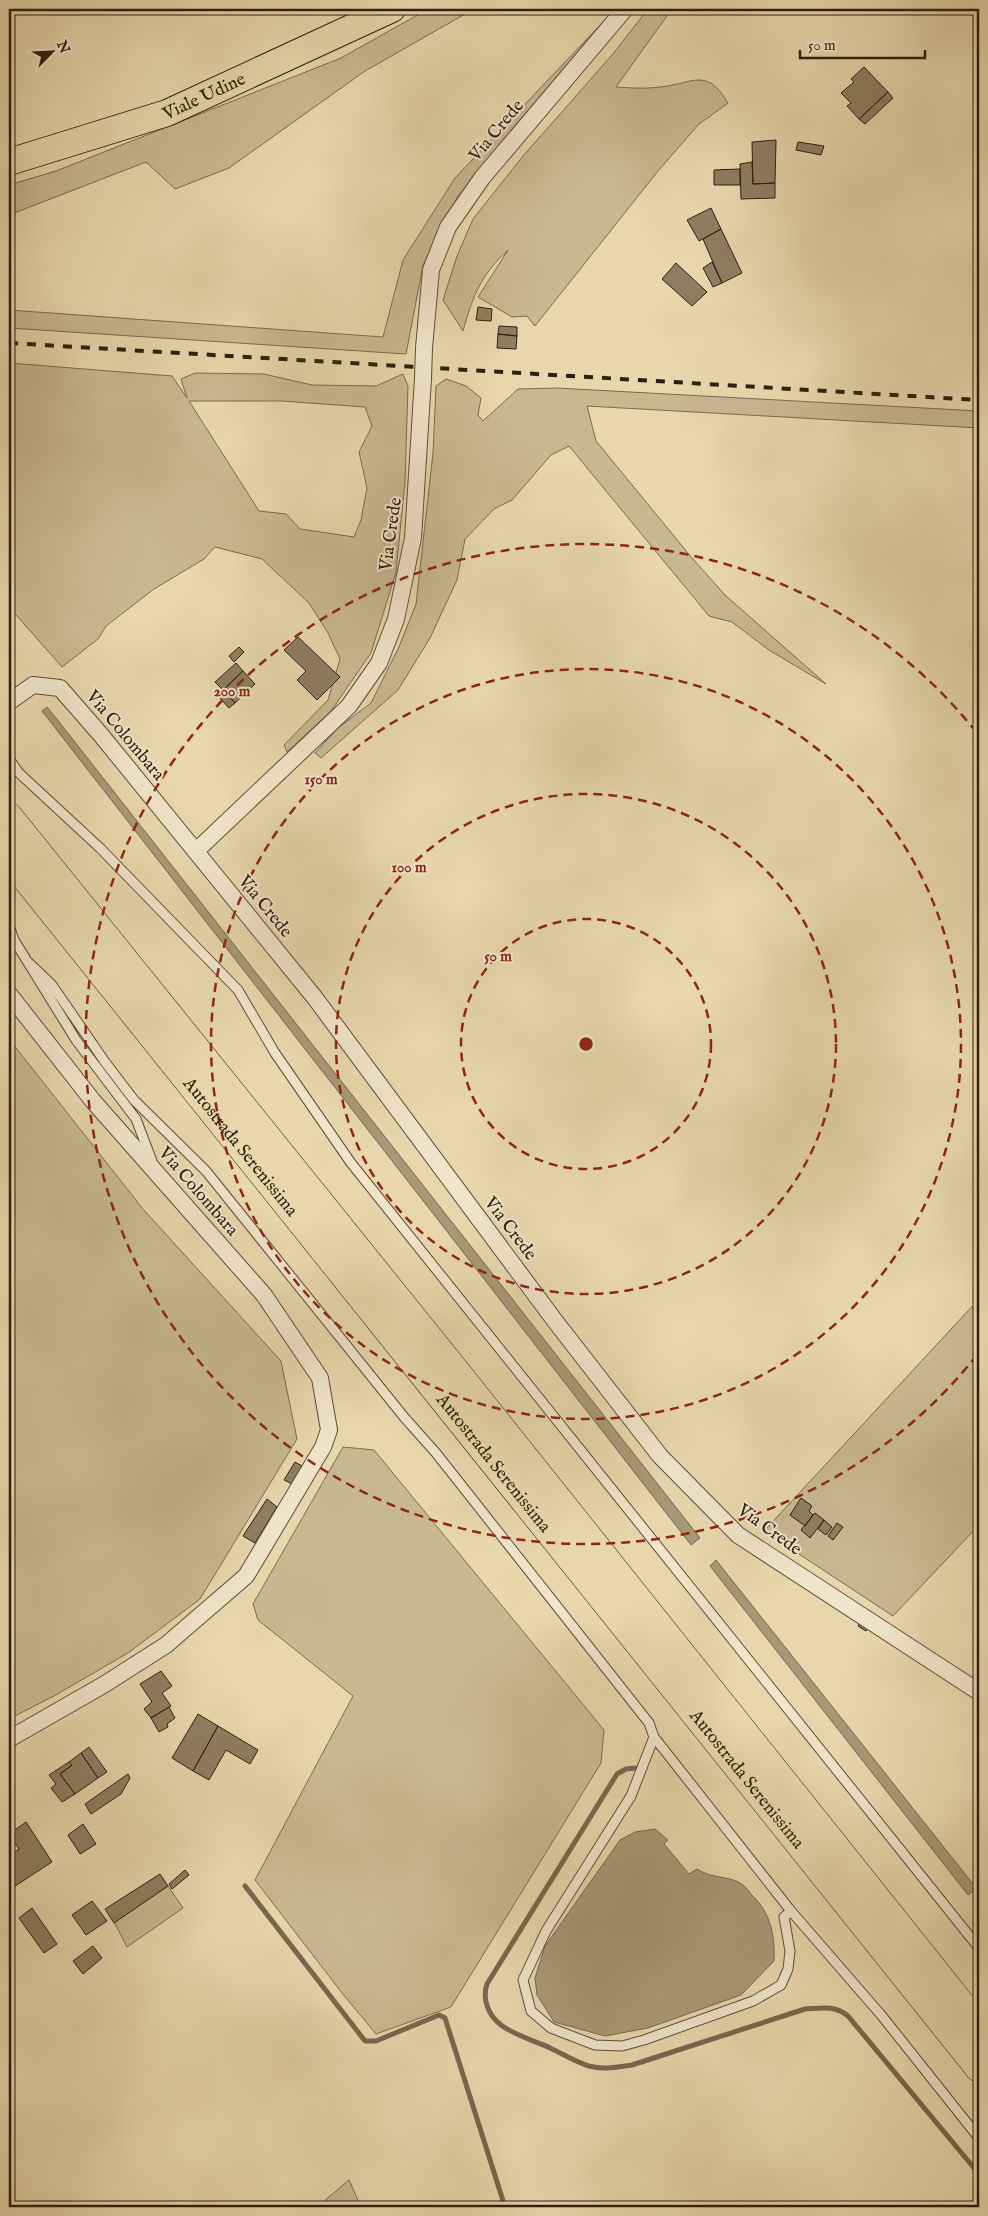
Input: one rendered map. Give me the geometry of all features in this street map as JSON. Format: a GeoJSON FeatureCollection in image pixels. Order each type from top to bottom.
{"type":"FeatureCollection","features":[{"type":"Feature","properties":{"kind":"highway","name":"Autostrada Serenissima"},"geometry":{"type":"LineString","coordinates":[[9,817],[979,2026]]}},
{"type":"Feature","properties":{"kind":"highway","name":"Autostrada Serenissima"},"geometry":{"type":"LineString","coordinates":[[9,857],[979,2068]]}},
{"type":"Feature","properties":{"kind":"main road","name":"Viale Udine"},"geometry":{"type":"LineString","coordinates":[[9,162],[168,114],[392,9]]}},
{"type":"Feature","properties":{"kind":"street","name":"Via Crede"},"geometry":{"type":"LineString","coordinates":[[624,9],[482,178],[448,227],[431,270],[424,348],[413,538],[396,619],[379,663],[349,706],[196,851],[315,998],[555,1321],[660,1456],[738,1535],[979,1692]]}},
{"type":"Feature","properties":{"kind":"street","name":"Via Colombara"},"geometry":{"type":"LineString","coordinates":[[9,702],[33,685],[60,688],[196,851]]}},
{"type":"Feature","properties":{"kind":"street","name":"Via Colombara"},"geometry":{"type":"LineString","coordinates":[[9,994],[93,1101],[264,1295],[320,1378],[329,1430],[323,1447],[246,1576],[166,1645],[105,1684],[9,1739]]}},
{"type":"Feature","properties":{"kind":"lane"},"geometry":{"type":"LineString","coordinates":[[9,759],[19,773],[100,848],[238,990],[275,1053],[351,1163],[979,1948]]}},
{"type":"Feature","properties":{"kind":"lane"},"geometry":{"type":"LineString","coordinates":[[9,925],[14,940]]}},
{"type":"Feature","properties":{"kind":"lane"},"geometry":{"type":"LineString","coordinates":[[9,931],[76,1040],[136,1119],[156,1173]]}},
{"type":"Feature","properties":{"kind":"lane"},"geometry":{"type":"LineString","coordinates":[[28,962],[52,985],[104,1062],[134,1100],[206,1171],[404,1417],[436,1453],[649,1723],[654,1737],[791,1911],[882,2016],[979,2138]]}},
{"type":"Feature","properties":{"kind":"lane"},"geometry":{"type":"LineString","coordinates":[[654,1737],[631,1796],[546,1931],[522,1980],[531,2011],[551,2028],[560,2032],[595,2045],[622,2046],[753,2001],[781,1985],[788,1969],[790,1951],[784,1917],[791,1911]]}},
{"type":"Feature","properties":{"kind":"shaded area"},"geometry":{"type":"Polygon","coordinates":[[[428,9],[474,9],[365,71],[229,168],[175,189],[146,162],[9,215],[9,185],[56,171],[341,58],[428,9]]]}},
{"type":"Feature","properties":{"kind":"shaded area"},"geometry":{"type":"Polygon","coordinates":[[[648,9],[672,9],[616,87],[655,88],[690,81],[706,81],[713,84],[728,103],[698,125],[658,171],[535,326],[527,316],[512,317],[478,297],[508,250],[491,268],[479,286],[463,331],[443,300],[457,256],[473,219],[523,156],[612,55],[648,9]]]}},
{"type":"Feature","properties":{"kind":"shaded area"},"geometry":{"type":"Polygon","coordinates":[[[603,22],[458,196],[423,265],[406,354],[9,328],[9,310],[383,337],[403,260],[455,178],[603,22]]]}},
{"type":"Feature","properties":{"kind":"shaded area"},"geometry":{"type":"Polygon","coordinates":[[[9,363],[172,376],[187,398],[181,379],[195,373],[264,374],[312,385],[376,386],[403,374],[408,386],[405,482],[396,572],[371,653],[331,711],[287,752],[284,745],[328,700],[340,659],[328,633],[309,603],[262,559],[215,547],[204,559],[154,589],[106,626],[98,639],[62,667],[9,607],[9,363]],[[189,401],[259,511],[286,514],[300,529],[354,537],[361,520],[367,488],[359,452],[372,426],[365,407],[282,401],[189,401]]]}},
{"type":"Feature","properties":{"kind":"shaded area"},"geometry":{"type":"Polygon","coordinates":[[[446,379],[466,386],[481,398],[478,415],[483,421],[518,389],[557,388],[979,411],[979,428],[587,406],[596,441],[692,558],[725,595],[826,684],[769,650],[732,622],[709,616],[569,446],[551,455],[512,500],[494,509],[465,539],[457,580],[430,638],[398,690],[321,758],[315,753],[338,728],[371,703],[399,647],[416,604],[433,453],[436,386],[446,379]]]}},
{"type":"Feature","properties":{"kind":"shaded area"},"geometry":{"type":"Polygon","coordinates":[[[47,707],[700,1538],[691,1545],[42,711],[47,707]]]}},
{"type":"Feature","properties":{"kind":"shaded area"},"geometry":{"type":"Polygon","coordinates":[[[9,1039],[143,1209],[281,1361],[297,1439],[200,1599],[128,1653],[54,1696],[9,1719],[9,1039]]]}},
{"type":"Feature","properties":{"kind":"shaded area"},"geometry":{"type":"Polygon","coordinates":[[[979,1299],[979,1525],[893,1616],[764,1531],[979,1299]]]}},
{"type":"Feature","properties":{"kind":"shaded area"},"geometry":{"type":"Polygon","coordinates":[[[343,1447],[374,1450],[604,1730],[601,1763],[451,2007],[376,2034],[255,1880],[353,1696],[258,1620],[253,1604],[343,1447]]]}},
{"type":"Feature","properties":{"kind":"shaded area"},"geometry":{"type":"Polygon","coordinates":[[[716,1560],[977,1889],[968,1895],[710,1566],[716,1560]]]}},
{"type":"Feature","properties":{"kind":"shaded area"},"geometry":{"type":"Polygon","coordinates":[[[655,1829],[668,1840],[664,1844],[689,1874],[697,1869],[731,1879],[746,1888],[758,1901],[770,1925],[774,1942],[774,1961],[741,1995],[648,2028],[605,2036],[554,2022],[537,1995],[535,1978],[545,1946],[620,1840],[635,1832],[655,1829]]]}},
{"type":"Feature","properties":{"kind":"shaded area"},"geometry":{"type":"Polygon","coordinates":[[[168,1886],[183,1908],[127,1947],[114,1922],[168,1886]]]}},
{"type":"Feature","properties":{"kind":"shaded area"},"geometry":{"type":"Polygon","coordinates":[[[349,2180],[361,2207],[317,2207],[349,2180]]]}},
{"type":"Feature","properties":{"kind":"building"},"geometry":{"type":"Polygon","coordinates":[[[864,67],[888,92],[859,119],[847,106],[851,103],[841,93],[854,82],[851,79],[864,67]]]}},
{"type":"Feature","properties":{"kind":"building"},"geometry":{"type":"Polygon","coordinates":[[[888,92],[893,98],[865,124],[859,119],[888,92]]]}},
{"type":"Feature","properties":{"kind":"building"},"geometry":{"type":"Polygon","coordinates":[[[776,140],[775,183],[753,184],[752,142],[776,140]]]}},
{"type":"Feature","properties":{"kind":"building"},"geometry":{"type":"Polygon","coordinates":[[[798,142],[824,146],[821,155],[796,150],[798,142]]]}},
{"type":"Feature","properties":{"kind":"building"},"geometry":{"type":"Polygon","coordinates":[[[752,162],[753,184],[775,183],[775,198],[741,199],[740,164],[752,162]]]}},
{"type":"Feature","properties":{"kind":"building"},"geometry":{"type":"Polygon","coordinates":[[[740,169],[740,185],[714,185],[714,170],[740,169]]]}},
{"type":"Feature","properties":{"kind":"building"},"geometry":{"type":"Polygon","coordinates":[[[711,208],[721,229],[699,241],[687,220],[711,208]]]}},
{"type":"Feature","properties":{"kind":"building"},"geometry":{"type":"Polygon","coordinates":[[[721,229],[742,273],[722,283],[703,239],[721,229]]]}},
{"type":"Feature","properties":{"kind":"building"},"geometry":{"type":"Polygon","coordinates":[[[712,262],[722,283],[713,287],[703,268],[712,262]]]}},
{"type":"Feature","properties":{"kind":"building"},"geometry":{"type":"Polygon","coordinates":[[[676,263],[707,292],[692,306],[662,279],[676,263]]]}},
{"type":"Feature","properties":{"kind":"building"},"geometry":{"type":"Polygon","coordinates":[[[478,307],[492,309],[491,321],[476,320],[478,307]]]}},
{"type":"Feature","properties":{"kind":"building"},"geometry":{"type":"Polygon","coordinates":[[[499,326],[517,327],[517,336],[498,334],[499,326]]]}},
{"type":"Feature","properties":{"kind":"building"},"geometry":{"type":"Polygon","coordinates":[[[498,334],[517,336],[516,349],[497,348],[498,334]]]}},
{"type":"Feature","properties":{"kind":"building"},"geometry":{"type":"Polygon","coordinates":[[[298,637],[340,677],[317,700],[297,680],[306,671],[284,650],[298,637]]]}},
{"type":"Feature","properties":{"kind":"building"},"geometry":{"type":"Polygon","coordinates":[[[239,647],[244,652],[234,662],[229,656],[239,647]]]}},
{"type":"Feature","properties":{"kind":"building"},"geometry":{"type":"Polygon","coordinates":[[[236,663],[243,671],[223,690],[215,682],[236,663]]]}},
{"type":"Feature","properties":{"kind":"building"},"geometry":{"type":"Polygon","coordinates":[[[243,671],[255,684],[235,703],[223,690],[243,671]]]}},
{"type":"Feature","properties":{"kind":"building"},"geometry":{"type":"Polygon","coordinates":[[[224,691],[235,703],[229,708],[218,696],[224,691]]]}},
{"type":"Feature","properties":{"kind":"building"},"geometry":{"type":"Polygon","coordinates":[[[295,1462],[302,1466],[292,1484],[284,1480],[295,1462]]]}},
{"type":"Feature","properties":{"kind":"building"},"geometry":{"type":"Polygon","coordinates":[[[801,1498],[812,1506],[809,1511],[813,1515],[805,1526],[790,1515],[801,1498]]]}},
{"type":"Feature","properties":{"kind":"building"},"geometry":{"type":"Polygon","coordinates":[[[267,1499],[277,1507],[255,1543],[243,1536],[267,1499]]]}},
{"type":"Feature","properties":{"kind":"building"},"geometry":{"type":"Polygon","coordinates":[[[815,1513],[824,1520],[810,1538],[801,1530],[815,1513]]]}},
{"type":"Feature","properties":{"kind":"building"},"geometry":{"type":"Polygon","coordinates":[[[824,1520],[832,1527],[826,1535],[818,1529],[824,1520]]]}},
{"type":"Feature","properties":{"kind":"building"},"geometry":{"type":"Polygon","coordinates":[[[837,1523],[843,1527],[833,1540],[828,1536],[837,1523]]]}},
{"type":"Feature","properties":{"kind":"building"},"geometry":{"type":"Polygon","coordinates":[[[862,1619],[870,1625],[866,1631],[858,1626],[862,1619]]]}},
{"type":"Feature","properties":{"kind":"building"},"geometry":{"type":"Polygon","coordinates":[[[161,1671],[172,1686],[162,1693],[171,1706],[151,1718],[144,1709],[152,1702],[140,1684],[161,1671]]]}},
{"type":"Feature","properties":{"kind":"building"},"geometry":{"type":"Polygon","coordinates":[[[169,1707],[175,1718],[167,1724],[168,1727],[159,1732],[151,1718],[169,1707]]]}},
{"type":"Feature","properties":{"kind":"building"},"geometry":{"type":"Polygon","coordinates":[[[198,1714],[218,1726],[193,1771],[172,1758],[198,1714]]]}},
{"type":"Feature","properties":{"kind":"building"},"geometry":{"type":"Polygon","coordinates":[[[218,1726],[258,1750],[250,1764],[226,1750],[209,1780],[193,1771],[218,1726]]]}},
{"type":"Feature","properties":{"kind":"building"},"geometry":{"type":"Polygon","coordinates":[[[89,1747],[107,1772],[98,1778],[81,1753],[89,1747]]]}},
{"type":"Feature","properties":{"kind":"building"},"geometry":{"type":"Polygon","coordinates":[[[81,1753],[98,1778],[75,1794],[60,1774],[72,1765],[69,1762],[81,1753]]]}},
{"type":"Feature","properties":{"kind":"building"},"geometry":{"type":"Polygon","coordinates":[[[69,1762],[72,1765],[60,1774],[75,1794],[62,1802],[51,1788],[56,1784],[49,1775],[69,1762]]]}},
{"type":"Feature","properties":{"kind":"building"},"geometry":{"type":"Polygon","coordinates":[[[128,1774],[130,1778],[121,1794],[91,1814],[85,1804],[128,1774]]]}},
{"type":"Feature","properties":{"kind":"building"},"geometry":{"type":"Polygon","coordinates":[[[26,1822],[52,1862],[9,1890],[9,1856],[19,1849],[9,1834],[26,1822]]]}},
{"type":"Feature","properties":{"kind":"building"},"geometry":{"type":"Polygon","coordinates":[[[83,1824],[96,1844],[80,1854],[68,1835],[83,1824]]]}},
{"type":"Feature","properties":{"kind":"building"},"geometry":{"type":"Polygon","coordinates":[[[185,1870],[189,1875],[172,1889],[169,1884],[185,1870]]]}},
{"type":"Feature","properties":{"kind":"building"},"geometry":{"type":"Polygon","coordinates":[[[160,1874],[168,1886],[114,1923],[105,1909],[160,1874]]]}},
{"type":"Feature","properties":{"kind":"building"},"geometry":{"type":"Polygon","coordinates":[[[92,1901],[107,1921],[86,1935],[72,1915],[92,1901]]]}},
{"type":"Feature","properties":{"kind":"building"},"geometry":{"type":"Polygon","coordinates":[[[32,1908],[57,1944],[44,1953],[19,1918],[32,1908]]]}},
{"type":"Feature","properties":{"kind":"building"},"geometry":{"type":"Polygon","coordinates":[[[93,1946],[102,1958],[83,1974],[73,1961],[93,1946]]]}},
{"type":"Feature","properties":{"kind":"waterway"},"geometry":{"type":"LineString","coordinates":[[637,1768],[626,1769],[617,1774],[487,1984],[485,1995],[487,2006],[496,2021],[506,2029],[574,2060],[595,2067],[605,2068],[632,2065],[805,2009],[828,2008],[838,2010],[848,2016],[979,2174]]}},
{"type":"Feature","properties":{"kind":"waterway"},"geometry":{"type":"LineString","coordinates":[[245,1886],[365,2041],[376,2041],[439,2015],[445,2018],[505,2207]]}},
{"type":"Feature","properties":{"kind":"railway"},"geometry":{"type":"LineString","coordinates":[[9,343],[979,400]]}}]}
